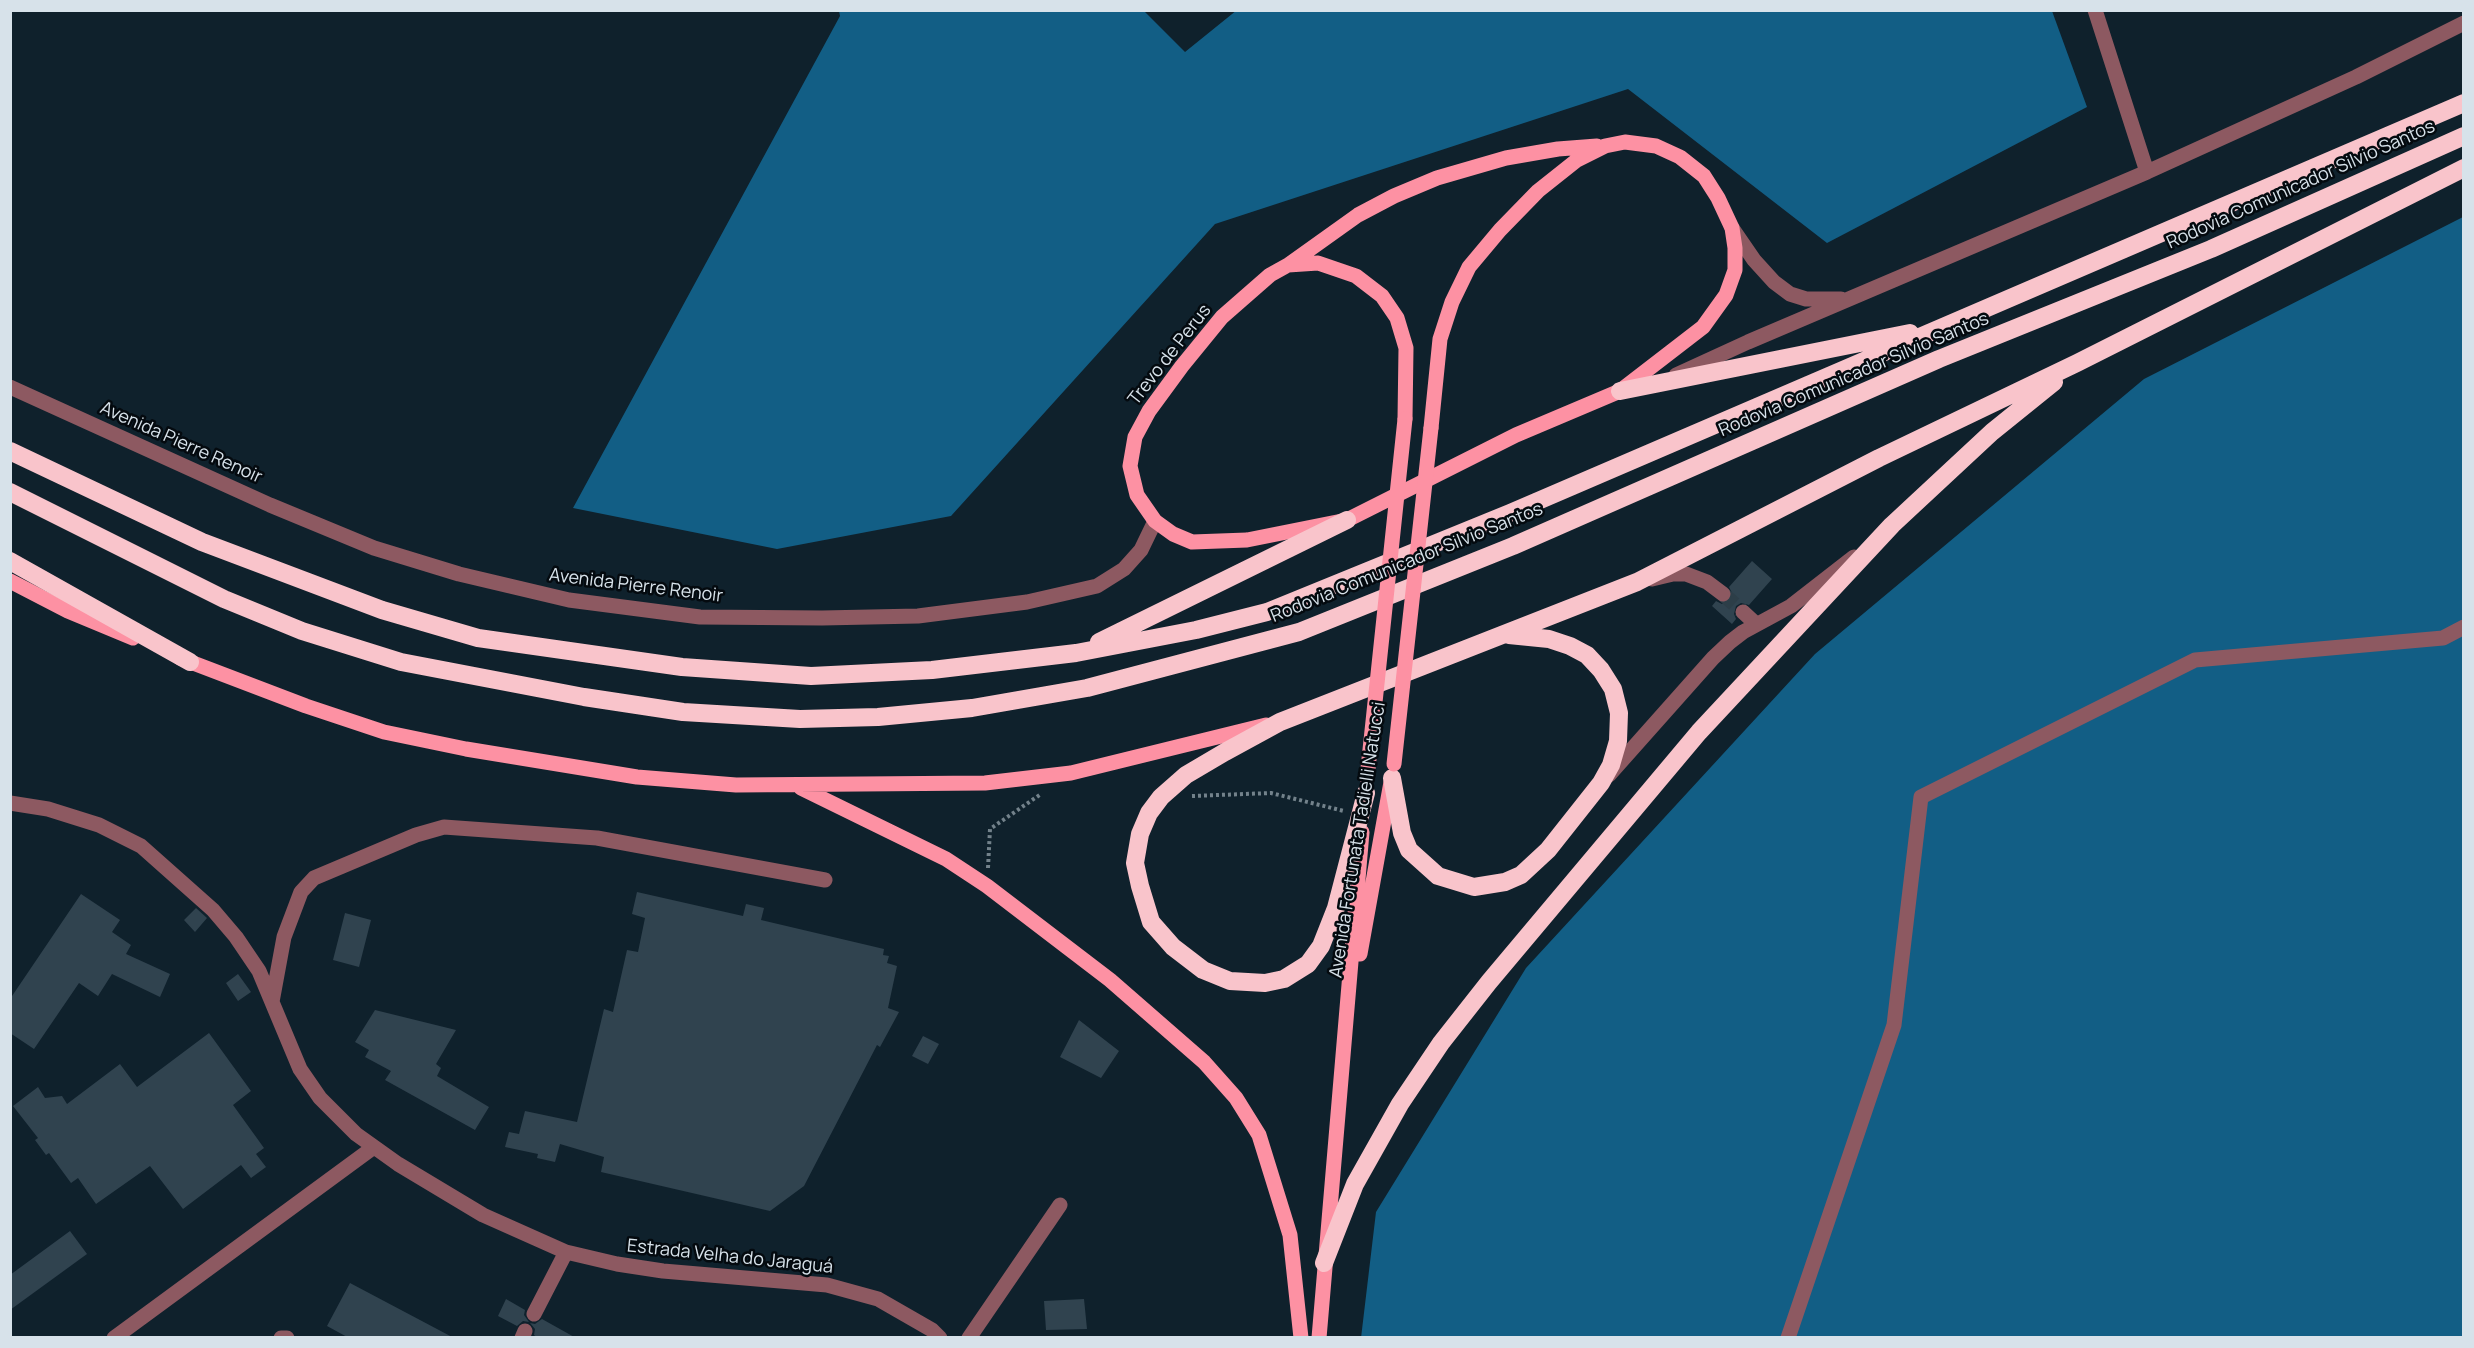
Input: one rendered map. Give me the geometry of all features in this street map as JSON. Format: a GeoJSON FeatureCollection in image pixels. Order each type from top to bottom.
{"type":"FeatureCollection","features":[{"type":"Feature","properties":{"kind":"highway","name":"Rodovia Comunicador Silvio Santos"},"geometry":{"type":"LineString","coordinates":[[10,451],[202,542],[382,610],[478,638],[682,667],[811,676],[932,670],[1076,653],[1196,630],[1267,612],[1510,513],[2461,104]]}},
{"type":"Feature","properties":{"kind":"highway","name":"Rodovia Comunicador Silvio Santos"},"geometry":{"type":"LineString","coordinates":[[10,492],[224,599],[302,631],[401,662],[584,697],[683,712],[800,718],[878,717],[972,708],[1087,688],[1299,632],[1512,546],[1939,359],[2211,249],[2463,136]]}},
{"type":"Feature","properties":{"kind":"highway"},"geometry":{"type":"LineString","coordinates":[[1366,786],[1336,908],[1321,946],[1308,964],[1284,979],[1265,984],[1230,981],[1203,970],[1173,947],[1151,922],[1135,863],[1140,834],[1149,813],[1161,797],[1186,775],[1280,722],[1508,635],[1637,582],[1879,458],[2077,363],[2463,168]]}},
{"type":"Feature","properties":{"kind":"highway"},"geometry":{"type":"LineString","coordinates":[[1620,391],[1947,326]]}},
{"type":"Feature","properties":{"kind":"highway"},"geometry":{"type":"LineString","coordinates":[[1324,1263],[1355,1184],[1400,1104],[1448,1035],[1489,982],[1700,732],[1892,525],[1992,432],[2077,363]]}},
{"type":"Feature","properties":{"kind":"highway"},"geometry":{"type":"LineString","coordinates":[[1076,653],[1347,520]]}},
{"type":"Feature","properties":{"kind":"highway"},"geometry":{"type":"LineString","coordinates":[[10,561],[190,662]]}},
{"type":"Feature","properties":{"kind":"highway"},"geometry":{"type":"LineString","coordinates":[[1393,771],[1402,833],[1408,850],[1438,876],[1474,887],[1504,882],[1521,875],[1548,850],[1601,783],[1611,765],[1618,741],[1619,713],[1613,689],[1602,670],[1587,655],[1549,639],[1508,635]]}},
{"type":"Feature","properties":{"kind":"main road"},"geometry":{"type":"LineString","coordinates":[[1288,265],[1358,215],[1394,196],[1437,178],[1506,158],[1558,149],[1605,146],[1625,142],[1656,146],[1680,157],[1704,177],[1718,198],[1732,228],[1735,270],[1726,295],[1703,327],[1620,391]]}},
{"type":"Feature","properties":{"kind":"main road","name":"Avenida Fortunata Tadielli Natucci"},"geometry":{"type":"LineString","coordinates":[[1344,1042],[1393,771],[1440,339],[1452,302],[1469,267],[1500,230],[1538,191],[1577,160],[1605,146]]}},
{"type":"Feature","properties":{"kind":"main road","name":"Trevo de Perus"},"geometry":{"type":"LineString","coordinates":[[1405,419],[1406,348],[1397,318],[1382,296],[1356,276],[1318,263],[1288,265],[1270,274],[1222,317],[1149,411],[1135,436],[1130,466],[1137,495],[1155,521],[1173,534],[1192,542],[1216,542],[1285,533],[1347,520],[1516,435],[1620,391]]}},
{"type":"Feature","properties":{"kind":"main road","name":"Avenida Fortunata Tadielli Natucci"},"geometry":{"type":"LineString","coordinates":[[1319,1338],[1366,786],[1405,419]]}},
{"type":"Feature","properties":{"kind":"main road"},"geometry":{"type":"LineString","coordinates":[[10,581],[69,610],[190,662],[306,706],[384,732],[466,749],[637,777],[736,785],[985,783],[1062,774],[1280,722]]}},
{"type":"Feature","properties":{"kind":"main road"},"geometry":{"type":"LineString","coordinates":[[799,786],[946,858],[987,886],[1110,981],[1204,1062],[1236,1098],[1259,1135],[1290,1235],[1301,1338]]}},
{"type":"Feature","properties":{"kind":"street"},"geometry":{"type":"LineString","coordinates":[[2095,10],[2147,172]]}},
{"type":"Feature","properties":{"kind":"street"},"geometry":{"type":"LineString","coordinates":[[1660,383],[1847,299],[2147,172],[2356,77],[2463,23]]}},
{"type":"Feature","properties":{"kind":"street"},"geometry":{"type":"LineString","coordinates":[[1732,228],[1754,260],[1774,282],[1790,294],[1806,299],[1847,299]]}},
{"type":"Feature","properties":{"kind":"street","name":"Avenida Pierre Renoir"},"geometry":{"type":"LineString","coordinates":[[10,387],[270,505],[374,548],[459,574],[569,600],[700,617],[918,616],[1027,602],[1097,586],[1124,569],[1141,550],[1155,521]]}},
{"type":"Feature","properties":{"kind":"street"},"geometry":{"type":"LineString","coordinates":[[1601,783],[1730,642],[1756,624],[1798,601],[1892,525]]}},
{"type":"Feature","properties":{"kind":"street"},"geometry":{"type":"LineString","coordinates":[[1637,582],[1673,574],[1686,574],[1707,582],[1723,594]]}},
{"type":"Feature","properties":{"kind":"street"},"geometry":{"type":"LineString","coordinates":[[1743,612],[1756,624]]}},
{"type":"Feature","properties":{"kind":"street"},"geometry":{"type":"LineString","coordinates":[[1788,1338],[1893,1025],[1921,797],[2195,660],[2442,638],[2463,627]]}},
{"type":"Feature","properties":{"kind":"street","name":"Estrada Velha do Jaraguá"},"geometry":{"type":"LineString","coordinates":[[10,803],[48,810],[99,825],[141,846],[213,910],[260,970],[300,1069],[320,1098],[356,1134],[374,1147],[483,1215],[566,1252],[617,1264],[663,1271],[827,1285],[878,1299],[934,1335]]}},
{"type":"Feature","properties":{"kind":"street"},"geometry":{"type":"LineString","coordinates":[[272,1002],[284,937],[301,892],[314,878],[416,835],[444,828],[597,838],[825,880]]}},
{"type":"Feature","properties":{"kind":"street"},"geometry":{"type":"LineString","coordinates":[[114,1338],[374,1147]]}},
{"type":"Feature","properties":{"kind":"street"},"geometry":{"type":"LineString","coordinates":[[969,1338],[1060,1205]]}},
{"type":"Feature","properties":{"kind":"street"},"geometry":{"type":"LineString","coordinates":[[534,1314],[566,1252]]}},
{"type":"Feature","properties":{"kind":"street"},"geometry":{"type":"LineString","coordinates":[[281,1338],[287,1338]]}},
{"type":"Feature","properties":{"kind":"path"},"geometry":{"type":"LineString","coordinates":[[987,886],[990,829],[1044,791]]}},
{"type":"Feature","properties":{"kind":"path"},"geometry":{"type":"LineString","coordinates":[[1161,797],[1271,793],[1359,815]]}},
{"type":"Feature","properties":{"kind":"shaded area"},"geometry":{"type":"Polygon","coordinates":[[[1237,10],[2052,11],[2087,107],[1827,243],[1628,89],[1215,224],[951,516],[777,549],[573,508],[840,16],[839,11],[1144,11],[1185,52],[1237,10]]]}},
{"type":"Feature","properties":{"kind":"shaded area"},"geometry":{"type":"Polygon","coordinates":[[[2463,217],[2463,1337],[1361,1338],[1376,1212],[1526,968],[1815,654],[2144,379],[2463,217]]]}},
{"type":"Feature","properties":{"kind":"building"},"geometry":{"type":"Polygon","coordinates":[[[1752,561],[1772,579],[1749,605],[1741,603],[1736,606],[1734,614],[1736,619],[1732,624],[1712,606],[1716,601],[1722,604],[1730,600],[1733,595],[1729,587],[1752,561]]]}},
{"type":"Feature","properties":{"kind":"building"},"geometry":{"type":"Polygon","coordinates":[[[637,892],[743,916],[746,904],[764,908],[761,920],[884,949],[883,955],[889,956],[887,963],[897,966],[888,1008],[899,1012],[880,1047],[877,1045],[804,1186],[770,1211],[601,1172],[604,1157],[560,1144],[555,1162],[537,1158],[538,1154],[505,1147],[509,1132],[519,1134],[525,1111],[577,1122],[604,1009],[613,1012],[627,950],[638,952],[645,918],[632,914],[637,892]]]}},
{"type":"Feature","properties":{"kind":"building"},"geometry":{"type":"Polygon","coordinates":[[[81,894],[120,920],[112,932],[131,945],[126,954],[170,974],[160,997],[112,974],[98,996],[79,983],[34,1049],[10,1033],[10,999],[81,894]]]}},
{"type":"Feature","properties":{"kind":"building"},"geometry":{"type":"Polygon","coordinates":[[[196,908],[207,918],[195,932],[184,920],[196,908]]]}},
{"type":"Feature","properties":{"kind":"building"},"geometry":{"type":"Polygon","coordinates":[[[345,913],[371,920],[359,967],[333,960],[345,913]]]}},
{"type":"Feature","properties":{"kind":"building"},"geometry":{"type":"Polygon","coordinates":[[[238,974],[251,992],[238,1001],[226,983],[238,974]]]}},
{"type":"Feature","properties":{"kind":"building"},"geometry":{"type":"Polygon","coordinates":[[[375,1010],[456,1030],[436,1064],[441,1068],[437,1076],[489,1107],[475,1130],[385,1080],[391,1071],[365,1057],[369,1050],[355,1042],[375,1010]]]}},
{"type":"Feature","properties":{"kind":"building"},"geometry":{"type":"Polygon","coordinates":[[[1079,1020],[1119,1051],[1101,1078],[1060,1057],[1079,1020]]]}},
{"type":"Feature","properties":{"kind":"building"},"geometry":{"type":"Polygon","coordinates":[[[209,1033],[251,1091],[233,1105],[264,1148],[256,1154],[266,1167],[251,1178],[241,1165],[183,1209],[150,1166],[96,1204],[78,1178],[71,1183],[49,1153],[46,1155],[35,1140],[38,1138],[13,1106],[38,1087],[45,1098],[62,1096],[67,1104],[120,1064],[137,1087],[209,1033]]]}},
{"type":"Feature","properties":{"kind":"building"},"geometry":{"type":"Polygon","coordinates":[[[923,1036],[939,1044],[928,1064],[912,1056],[923,1036]]]}},
{"type":"Feature","properties":{"kind":"building"},"geometry":{"type":"Polygon","coordinates":[[[70,1231],[87,1254],[10,1310],[10,1275],[70,1231]]]}},
{"type":"Feature","properties":{"kind":"building"},"geometry":{"type":"Polygon","coordinates":[[[350,1283],[454,1338],[349,1338],[327,1326],[350,1283]]]}},
{"type":"Feature","properties":{"kind":"building"},"geometry":{"type":"Polygon","coordinates":[[[506,1299],[525,1310],[524,1315],[529,1322],[523,1321],[517,1326],[498,1316],[506,1299]]]}},
{"type":"Feature","properties":{"kind":"building"},"geometry":{"type":"Polygon","coordinates":[[[1084,1299],[1087,1329],[1046,1330],[1044,1301],[1084,1299]]]}},
{"type":"Feature","properties":{"kind":"building"},"geometry":{"type":"Polygon","coordinates":[[[542,1319],[576,1338],[538,1338],[534,1335],[535,1329],[530,1323],[535,1324],[542,1319]]]}},
{"type":"Feature","properties":{"kind":"tunnel"},"geometry":{"type":"LineString","coordinates":[[1723,594],[1743,612]]}}]}
